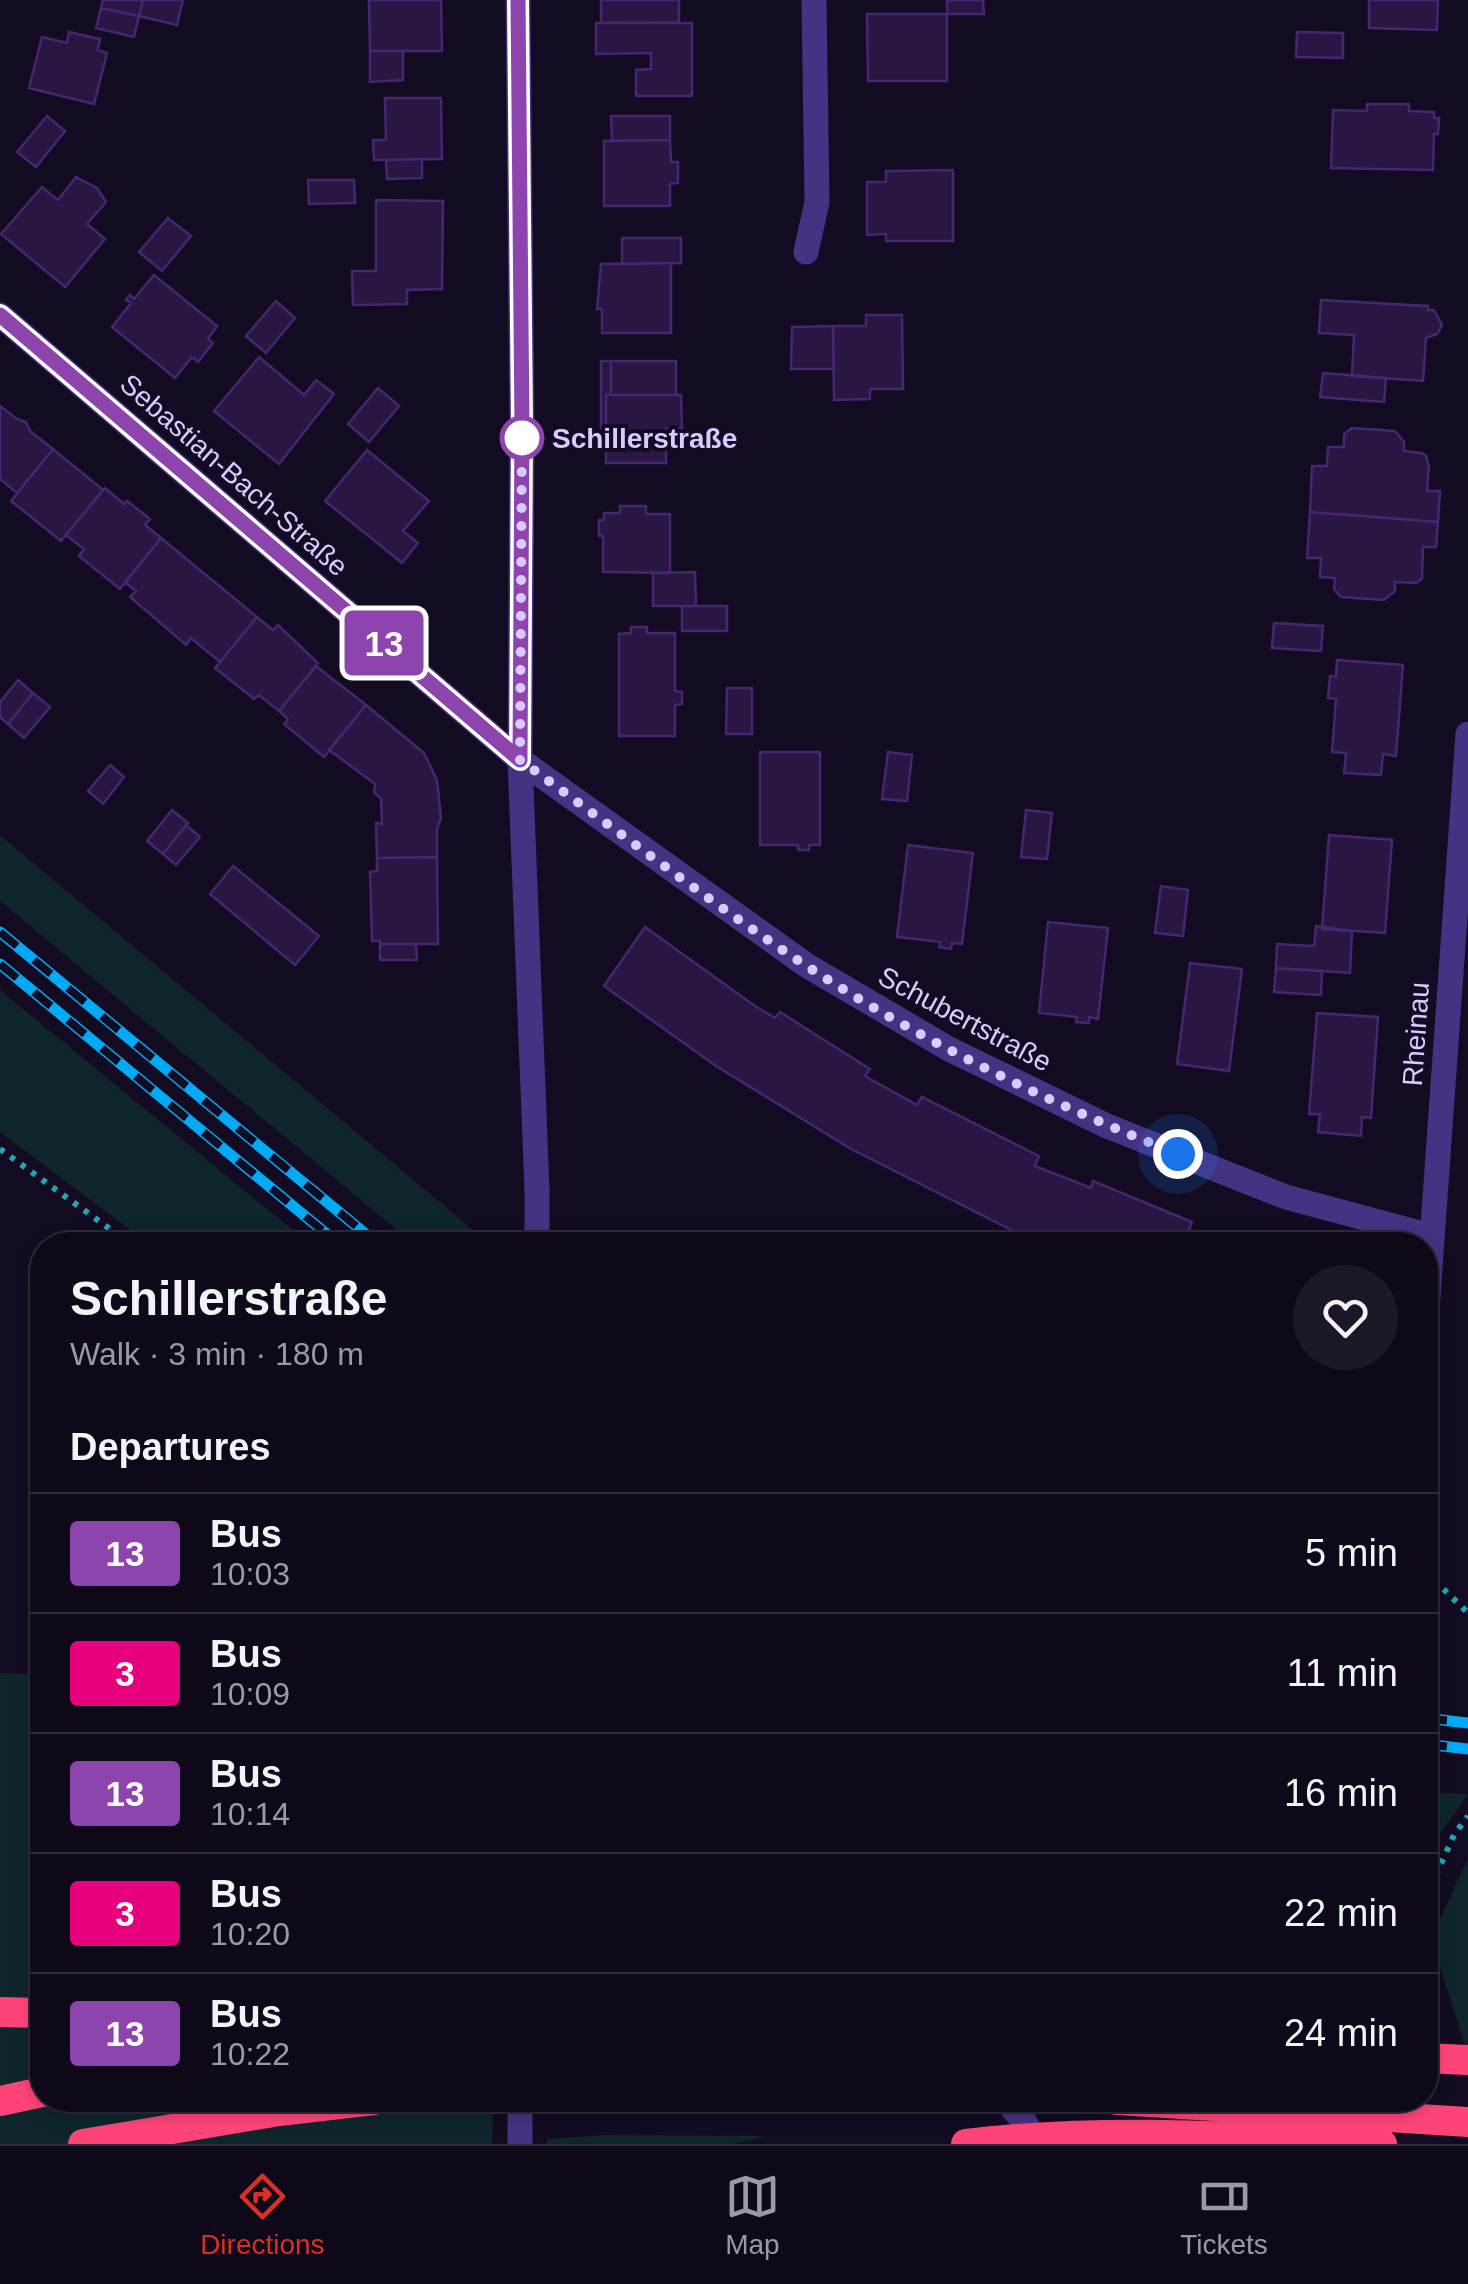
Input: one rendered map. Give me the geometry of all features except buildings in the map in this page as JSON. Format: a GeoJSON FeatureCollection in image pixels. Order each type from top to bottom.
{"type":"FeatureCollection","features":[{"type":"Feature","properties":{"kind":"highway"},"geometry":{"type":"LineString","coordinates":[[0,2012],[30,2013]]}},
{"type":"Feature","properties":{"kind":"highway"},"geometry":{"type":"LineString","coordinates":[[1438,2059],[1468,2060]]}},
{"type":"Feature","properties":{"kind":"highway"},"geometry":{"type":"LineString","coordinates":[[0,2101],[30,2095]]}},
{"type":"Feature","properties":{"kind":"highway"},"geometry":{"type":"LineString","coordinates":[[83,2144],[280,2112]]}},
{"type":"Feature","properties":{"kind":"highway"},"geometry":{"type":"LineString","coordinates":[[1309,2112],[1468,2122]]}},
{"type":"Feature","properties":{"kind":"highway"},"geometry":{"type":"LineString","coordinates":[[966,2144],[1084,2134],[1154,2133],[1382,2144]]}},
{"type":"Feature","properties":{"kind":"street"},"geometry":{"type":"LineString","coordinates":[[518,0],[520,760],[537,1232]]}},
{"type":"Feature","properties":{"kind":"street"},"geometry":{"type":"LineString","coordinates":[[806,252],[817,202],[814,0]]}},
{"type":"Feature","properties":{"kind":"street","name":"Sebastian-Bach-Straße"},"geometry":{"type":"LineString","coordinates":[[0,315],[520,760]]}},
{"type":"Feature","properties":{"kind":"street","name":"Rheinau"},"geometry":{"type":"LineString","coordinates":[[1430,1232],[1468,734]]}},
{"type":"Feature","properties":{"kind":"street","name":"Schubertstraße"},"geometry":{"type":"LineString","coordinates":[[520,760],[806,965],[949,1050],[1107,1126],[1286,1197],[1415,1232]]}},
{"type":"Feature","properties":{"kind":"street"},"geometry":{"type":"LineString","coordinates":[[520,2112],[520,2144]]}},
{"type":"Feature","properties":{"kind":"street"},"geometry":{"type":"LineString","coordinates":[[1017,2112],[1038,2144]]}},
{"type":"Feature","properties":{"kind":"path"},"geometry":{"type":"LineString","coordinates":[[0,1149],[114,1232]]}},
{"type":"Feature","properties":{"kind":"path"},"geometry":{"type":"LineString","coordinates":[[1438,1584],[1468,1613]]}},
{"type":"Feature","properties":{"kind":"path"},"geometry":{"type":"LineString","coordinates":[[1438,1870],[1454,1835],[1468,1816]]}},
{"type":"Feature","properties":{"kind":"green space"},"geometry":{"type":"Polygon","coordinates":[[[0,835],[475,1232],[399,1232],[0,901],[0,835]]]}},
{"type":"Feature","properties":{"kind":"green space"},"geometry":{"type":"Polygon","coordinates":[[[0,990],[295,1232],[133,1232],[0,1132],[0,990]]]}},
{"type":"Feature","properties":{"kind":"green space"},"geometry":{"type":"Polygon","coordinates":[[[0,1673],[30,1674],[30,2112],[493,2112],[492,2144],[0,2144],[0,1673]]]}},
{"type":"Feature","properties":{"kind":"green space"},"geometry":{"type":"Polygon","coordinates":[[[1438,1793],[1468,1794],[1438,1837],[1438,1793]]]}},
{"type":"Feature","properties":{"kind":"green space"},"geometry":{"type":"Polygon","coordinates":[[[1468,1858],[1468,2055],[1438,1961],[1438,1924],[1468,1858]]]}},
{"type":"Feature","properties":{"kind":"green space"},"geometry":{"type":"Polygon","coordinates":[[[609,2135],[767,2136],[734,2144],[547,2144],[547,2139],[609,2135]]]}},
{"type":"Feature","properties":{"kind":"railway"},"geometry":{"type":"LineString","coordinates":[[0,932],[363,1232]]}},
{"type":"Feature","properties":{"kind":"railway"},"geometry":{"type":"LineString","coordinates":[[0,964],[324,1232]]}},
{"type":"Feature","properties":{"kind":"railway"},"geometry":{"type":"LineString","coordinates":[[1438,1720],[1468,1723]]}},
{"type":"Feature","properties":{"kind":"railway"},"geometry":{"type":"LineString","coordinates":[[1438,1746],[1468,1749]]}},
{"type":"Feature","properties":{"kind":"bus line","name":"13"},"geometry":{"type":"LineString","coordinates":[[0,315],[520,760],[518,0]]}},
{"type":"Feature","properties":{"kind":"place","name":"Schillerstraße"},"geometry":{"type":"Point","coordinates":[522,438]}},
{"type":"Feature","properties":{"kind":"route"},"geometry":{"type":"LineString","coordinates":[[522,438],[522,428],[520,760],[806,965],[949,1050],[1107,1126],[1178,1154]]}}]}
